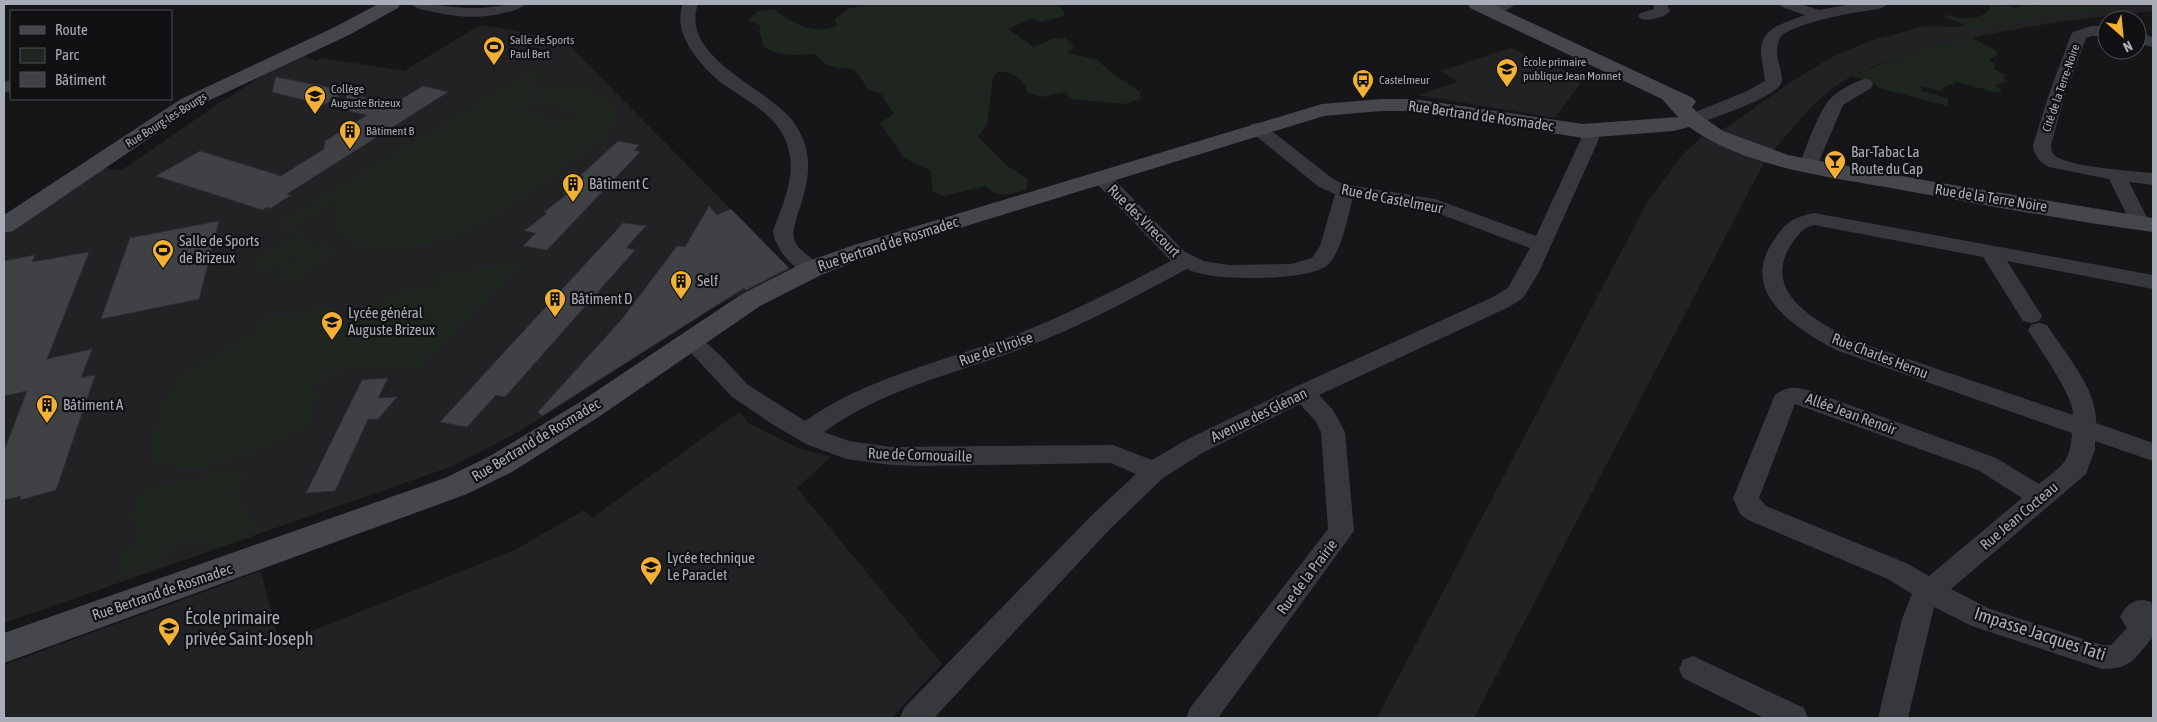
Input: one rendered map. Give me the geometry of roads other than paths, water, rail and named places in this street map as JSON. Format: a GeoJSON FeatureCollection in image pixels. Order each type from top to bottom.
{"type":"FeatureCollection","features":[{"type":"Feature","properties":{"kind":"street","name":"Rue Bourg-les-Bourgs"},"geometry":{"type":"LineString","coordinates":[[4,226],[188,104],[342,31],[391,4]]}},
{"type":"Feature","properties":{"kind":"street"},"geometry":{"type":"LineString","coordinates":[[420,4],[472,14],[493,12],[517,4]]}},
{"type":"Feature","properties":{"kind":"street"},"geometry":{"type":"LineString","coordinates":[[690,4],[686,10],[686,19],[688,27],[701,49],[724,77],[765,104],[780,118],[793,136],[798,149],[800,166],[783,231],[783,238],[786,246],[812,269]]}},
{"type":"Feature","properties":{"kind":"street"},"geometry":{"type":"LineString","coordinates":[[1646,16],[1662,11],[1660,4]]}},
{"type":"Feature","properties":{"kind":"street"},"geometry":{"type":"LineString","coordinates":[[1787,4],[1818,15]]}},
{"type":"Feature","properties":{"kind":"street"},"geometry":{"type":"LineString","coordinates":[[1698,118],[1753,95],[1771,84],[1774,80],[1770,64],[1769,46],[1775,33],[1818,15],[1850,6],[1879,4]]}},
{"type":"Feature","properties":{"kind":"street","name":"Rue de la Terre Noire"},"geometry":{"type":"LineString","coordinates":[[1491,6],[1669,94],[1698,118],[1706,131],[1773,154],[1790,163],[1820,165],[2146,224]]}},
{"type":"Feature","properties":{"kind":"street","name":"Cité de la Terre-Noire"},"geometry":{"type":"LineString","coordinates":[[2097,31],[2091,31],[2079,35],[2057,94],[2042,145],[2046,156],[2053,162],[2069,166],[2153,179]]}},
{"type":"Feature","properties":{"kind":"street"},"geometry":{"type":"LineString","coordinates":[[1820,165],[1816,145],[1836,102],[1866,84]]}},
{"type":"Feature","properties":{"kind":"street","name":"Rue Bertrand de Rosmadec"},"geometry":{"type":"LineString","coordinates":[[4,648],[456,486],[501,464],[590,409],[745,303],[812,269],[863,250],[1102,178],[1257,128],[1322,110],[1391,105],[1435,107],[1590,131],[1672,125],[1698,118]]}},
{"type":"Feature","properties":{"kind":"street","name":"Rue de Castelmeur"},"geometry":{"type":"LineString","coordinates":[[1257,128],[1326,182],[1345,191],[1428,203],[1541,245]]}},
{"type":"Feature","properties":{"kind":"street","name":"Avenue des Glénan"},"geometry":{"type":"LineString","coordinates":[[915,718],[1100,523],[1154,471],[1195,446],[1516,292],[1525,280],[1590,139],[1590,131]]}},
{"type":"Feature","properties":{"kind":"street"},"geometry":{"type":"LineString","coordinates":[[2116,173],[2146,224]]}},
{"type":"Feature","properties":{"kind":"street","name":"Rue des Virecourt"},"geometry":{"type":"LineString","coordinates":[[1102,178],[1186,261],[1205,268],[1246,271],[1292,270],[1312,265],[1324,257],[1330,248],[1345,191]]}},
{"type":"Feature","properties":{"kind":"street","name":"Rue Charles Hernu"},"geometry":{"type":"LineString","coordinates":[[2153,282],[1825,220],[1805,219],[1789,234],[1777,253],[1772,267],[1776,291],[1793,312],[1818,331],[1844,345],[2153,452]]}},
{"type":"Feature","properties":{"kind":"street"},"geometry":{"type":"LineString","coordinates":[[1990,251],[2079,394],[2085,410],[2086,429]]}},
{"type":"Feature","properties":{"kind":"street","name":"Rue de l'Iroise"},"geometry":{"type":"LineString","coordinates":[[806,433],[824,419],[855,400],[911,377],[1000,349],[1040,334],[1186,261]]}},
{"type":"Feature","properties":{"kind":"street","name":"Rue de Cornouaille"},"geometry":{"type":"LineString","coordinates":[[691,341],[714,362],[740,391],[806,433],[846,450],[875,455],[921,457],[1114,454],[1154,471]]}},
{"type":"Feature","properties":{"kind":"street","name":"Rue de la Prairie"},"geometry":{"type":"LineString","coordinates":[[1201,718],[1341,530],[1333,432],[1329,419],[1303,393]]}},
{"type":"Feature","properties":{"kind":"street","name":"Allée Jean Renoir"},"geometry":{"type":"LineString","coordinates":[[1931,590],[1897,572],[1757,513],[1749,507],[1746,498],[1786,397],[1790,395],[1803,397],[1980,461],[2040,497]]}},
{"type":"Feature","properties":{"kind":"street","name":"Rue Jean Cocteau"},"geometry":{"type":"LineString","coordinates":[[1931,590],[2077,466],[2083,449],[2086,429]]}},
{"type":"Feature","properties":{"kind":"street"},"geometry":{"type":"LineString","coordinates":[[1893,718],[1916,619],[1922,603],[1931,590]]}},
{"type":"Feature","properties":{"kind":"street","name":"Impasse Jacques Tati"},"geometry":{"type":"LineString","coordinates":[[1931,590],[1964,610],[2001,625],[2065,646],[2111,658],[2118,657],[2145,626],[2134,617],[2141,610]]}},
{"type":"Feature","properties":{"kind":"street"},"geometry":{"type":"LineString","coordinates":[[1693,669],[1794,718]]}},
{"type":"Feature","properties":{"kind":"place","name":"Salle de Sports Paul Bert"},"geometry":{"type":"Point","coordinates":[494,66]}},
{"type":"Feature","properties":{"kind":"place","name":"École primaire publique Jean Monnet"},"geometry":{"type":"Point","coordinates":[1507,88]}},
{"type":"Feature","properties":{"kind":"place","name":"Castelmeur"},"geometry":{"type":"Point","coordinates":[1363,99]}},
{"type":"Feature","properties":{"kind":"place","name":"Collège Auguste Brizeux"},"geometry":{"type":"Point","coordinates":[315,115]}},
{"type":"Feature","properties":{"kind":"place","name":"Bâtiment B"},"geometry":{"type":"Point","coordinates":[350,150]}},
{"type":"Feature","properties":{"kind":"place","name":"Bar-Tabac La Route du Cap"},"geometry":{"type":"Point","coordinates":[1835,180]}},
{"type":"Feature","properties":{"kind":"place","name":"Bâtiment C"},"geometry":{"type":"Point","coordinates":[573,203]}},
{"type":"Feature","properties":{"kind":"place","name":"Salle de Sports de Brizeux"},"geometry":{"type":"Point","coordinates":[163,269]}},
{"type":"Feature","properties":{"kind":"place","name":"Self"},"geometry":{"type":"Point","coordinates":[681,300]}},
{"type":"Feature","properties":{"kind":"place","name":"Bâtiment D"},"geometry":{"type":"Point","coordinates":[555,318]}},
{"type":"Feature","properties":{"kind":"place","name":"Lycée général Auguste Brizeux"},"geometry":{"type":"Point","coordinates":[332,341]}},
{"type":"Feature","properties":{"kind":"place","name":"Bâtiment A"},"geometry":{"type":"Point","coordinates":[47,424]}},
{"type":"Feature","properties":{"kind":"place","name":"Lycée technique Le Paraclet"},"geometry":{"type":"Point","coordinates":[651,586]}},
{"type":"Feature","properties":{"kind":"place","name":"École primaire privée Saint-Joseph"},"geometry":{"type":"Point","coordinates":[169,647]}}]}
